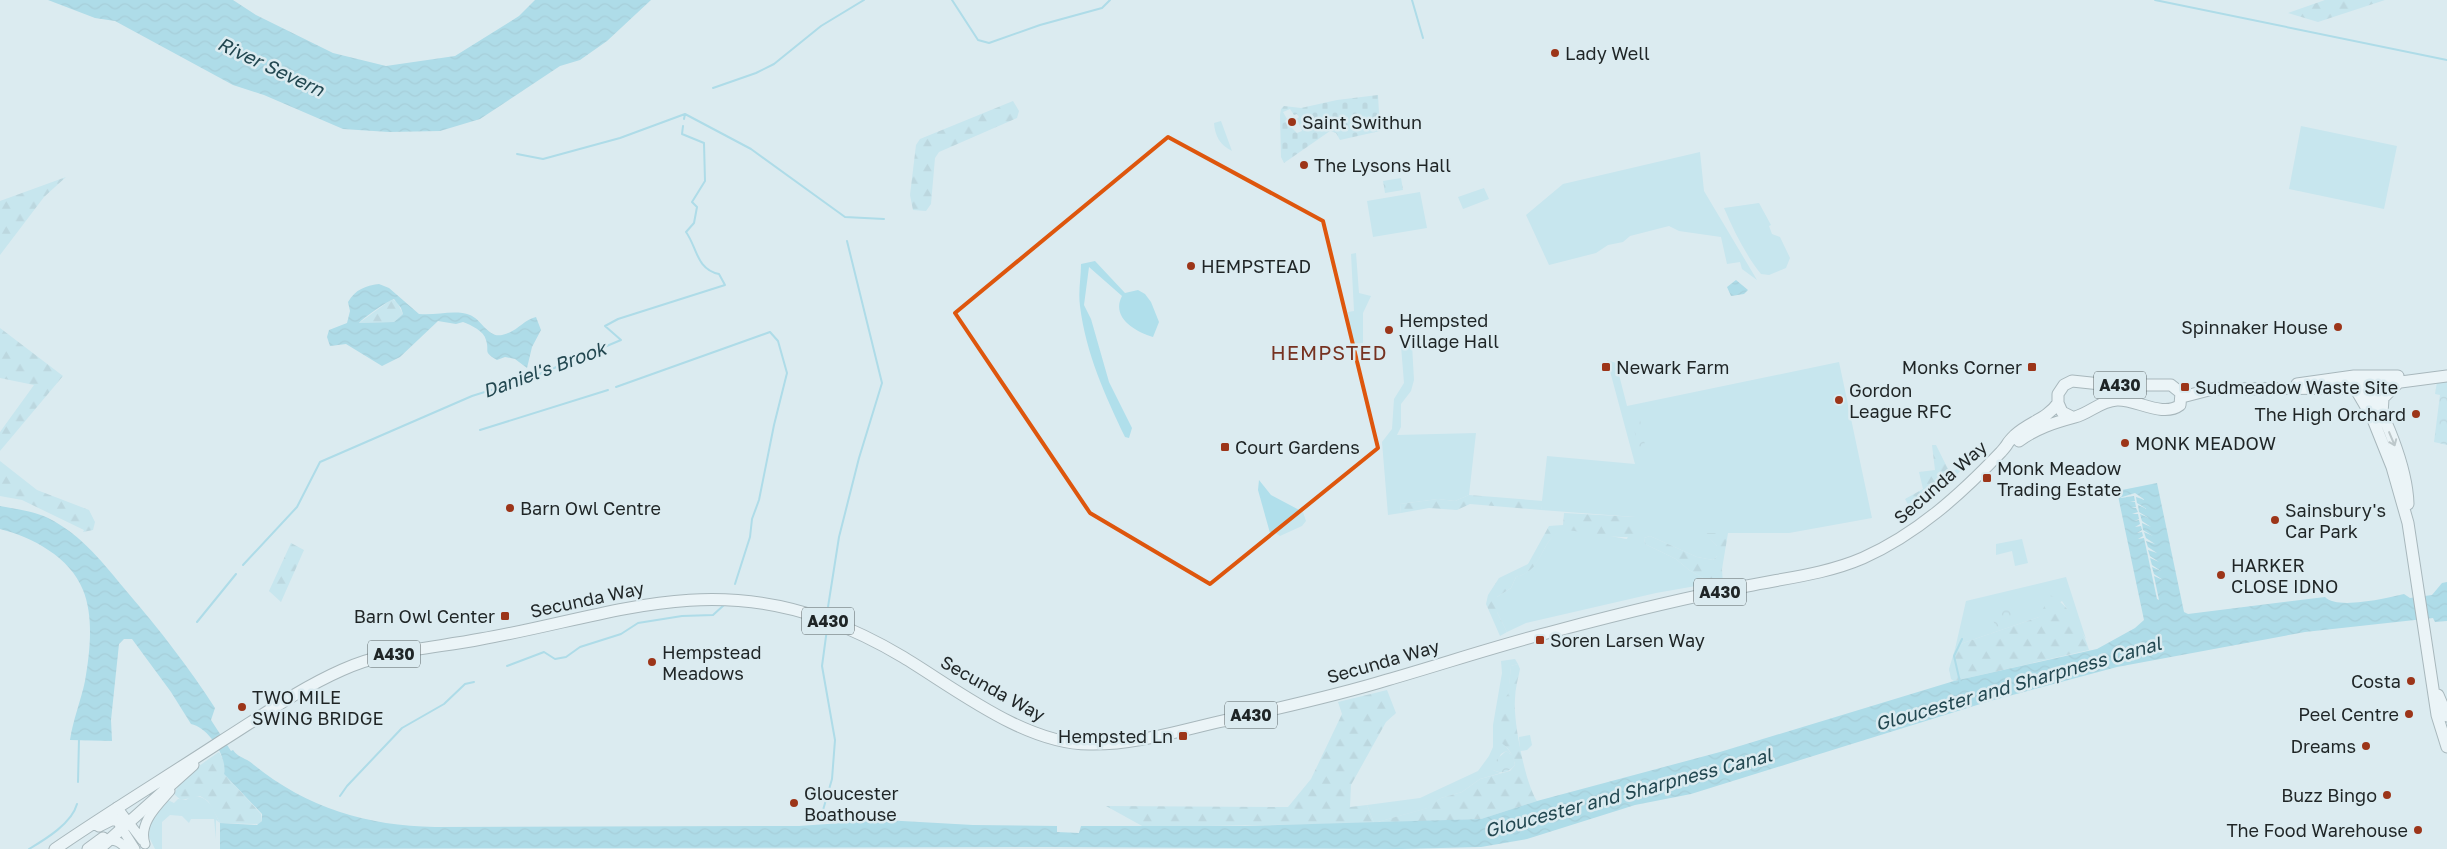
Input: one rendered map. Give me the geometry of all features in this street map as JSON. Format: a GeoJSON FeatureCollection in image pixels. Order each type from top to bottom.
{"type":"FeatureCollection","features":[{"type":"Feature","properties":{"kind":"main road"},"geometry":{"type":"LineString","coordinates":[[2286,386],[2311,381],[2358,383],[2447,369]]}},
{"type":"Feature","properties":{"kind":"main road","name":"A430"},"geometry":{"type":"LineString","coordinates":[[2181,400],[2213,389],[2286,386],[2307,389],[2358,383],[2398,383],[2447,376]]}},
{"type":"Feature","properties":{"kind":"main road","name":"A430"},"geometry":{"type":"LineString","coordinates":[[2058,403],[2061,388],[2072,381],[2110,385],[2198,385],[2213,389]]}},
{"type":"Feature","properties":{"kind":"main road"},"geometry":{"type":"LineString","coordinates":[[2358,383],[2382,417],[2404,470],[2408,523]]}},
{"type":"Feature","properties":{"kind":"main road"},"geometry":{"type":"LineString","coordinates":[[2358,383],[2383,442],[2408,523],[2435,684],[2447,732]]}},
{"type":"Feature","properties":{"kind":"main road"},"geometry":{"type":"LineString","coordinates":[[2382,417],[2383,398],[2398,383]]}},
{"type":"Feature","properties":{"kind":"main road","name":"A430"},"geometry":{"type":"LineString","coordinates":[[2072,417],[2097,405],[2113,400],[2129,400],[2167,410],[2176,408],[2181,400],[2180,390],[2171,385]]}},
{"type":"Feature","properties":{"kind":"main road"},"geometry":{"type":"LineString","coordinates":[[2058,403],[2062,412],[2072,417]]}},
{"type":"Feature","properties":{"kind":"main road","name":"Secunda Way"},"geometry":{"type":"LineString","coordinates":[[213,747],[244,726],[334,674],[391,654],[485,639],[618,608],[685,599],[712,598],[766,604],[796,610],[846,628],[887,648],[1014,723],[1046,737],[1073,744],[1094,745],[1138,740],[1264,712],[1378,682],[1558,630],[1686,599],[1836,568],[1891,545],[1913,531],[1949,502],[2002,451],[2020,430],[2049,414],[2058,403]]}},
{"type":"Feature","properties":{"kind":"main road","name":"Secunda Way"},"geometry":{"type":"LineString","coordinates":[[2002,451],[2042,426],[2072,417]]}},
{"type":"Feature","properties":{"kind":"main road"},"geometry":{"type":"LineString","coordinates":[[2435,684],[2447,716]]}},
{"type":"Feature","properties":{"kind":"main road"},"geometry":{"type":"LineString","coordinates":[[2435,684],[2438,724],[2447,747]]}},
{"type":"Feature","properties":{"kind":"main road","name":"A430"},"geometry":{"type":"LineString","coordinates":[[61,849],[106,822],[119,817],[198,762],[213,747]]}},
{"type":"Feature","properties":{"kind":"main road","name":"A430"},"geometry":{"type":"LineString","coordinates":[[94,847],[119,817],[213,747]]}},
{"type":"Feature","properties":{"kind":"main road","name":"A430"},"geometry":{"type":"LineString","coordinates":[[55,849],[119,817],[188,769]]}},
{"type":"Feature","properties":{"kind":"main road","name":"A430"},"geometry":{"type":"LineString","coordinates":[[94,847],[111,839],[119,817]]}},
{"type":"Feature","properties":{"kind":"street"},"geometry":{"type":"LineString","coordinates":[[147,847],[142,832],[145,824],[164,798],[198,762]]}},
{"type":"Feature","properties":{"kind":"street"},"geometry":{"type":"LineString","coordinates":[[119,817],[147,847]]}},
{"type":"Feature","properties":{"kind":"street"},"geometry":{"type":"LineString","coordinates":[[119,817],[135,849]]}},
{"type":"Feature","properties":{"kind":"street"},"geometry":{"type":"LineString","coordinates":[[111,839],[121,842],[127,849]]}},
{"type":"Feature","properties":{"kind":"highlighted area"},"geometry":{"type":"Polygon","coordinates":[[[1168,137],[1323,221],[1378,448],[1210,584],[1090,513],[955,313],[1168,137]]]}},
{"type":"Feature","properties":{"kind":"green space"},"geometry":{"type":"Polygon","coordinates":[[[2325,0],[2385,0],[2318,22],[2288,13],[2325,0]]]}},
{"type":"Feature","properties":{"kind":"green space"},"geometry":{"type":"Polygon","coordinates":[[[1378,95],[1380,131],[1340,140],[1336,133],[1330,131],[1284,163],[1281,157],[1281,109],[1284,106],[1301,108],[1337,100],[1378,95]],[[1290,109],[1283,112],[1287,119],[1285,121],[1297,133],[1302,131],[1297,119],[1299,117],[1297,114],[1294,115],[1290,109]]]}},
{"type":"Feature","properties":{"kind":"green space"},"geometry":{"type":"Polygon","coordinates":[[[1013,101],[1019,111],[1017,118],[939,152],[935,158],[931,204],[926,211],[913,210],[910,195],[916,145],[920,139],[1013,101]]]}},
{"type":"Feature","properties":{"kind":"green space"},"geometry":{"type":"Polygon","coordinates":[[[1221,121],[1232,151],[1221,143],[1217,136],[1214,123],[1221,121]]]}},
{"type":"Feature","properties":{"kind":"green space"},"geometry":{"type":"Polygon","coordinates":[[[2301,126],[2397,146],[2384,209],[2289,189],[2301,126]]]}},
{"type":"Feature","properties":{"kind":"green space"},"geometry":{"type":"Polygon","coordinates":[[[1700,152],[1704,191],[1757,280],[1742,269],[1740,262],[1727,264],[1721,237],[1679,231],[1669,226],[1630,236],[1623,242],[1608,245],[1596,253],[1549,265],[1526,215],[1563,184],[1700,152]]]}},
{"type":"Feature","properties":{"kind":"green space"},"geometry":{"type":"Polygon","coordinates":[[[66,177],[44,197],[0,255],[0,201],[66,177]]]}},
{"type":"Feature","properties":{"kind":"green space"},"geometry":{"type":"Polygon","coordinates":[[[1401,178],[1403,190],[1385,193],[1383,181],[1401,178]]]}},
{"type":"Feature","properties":{"kind":"green space"},"geometry":{"type":"Polygon","coordinates":[[[1484,188],[1489,199],[1463,209],[1458,197],[1484,188]]]}},
{"type":"Feature","properties":{"kind":"green space"},"geometry":{"type":"Polygon","coordinates":[[[1420,192],[1427,228],[1373,237],[1367,201],[1420,192]]]}},
{"type":"Feature","properties":{"kind":"green space"},"geometry":{"type":"Polygon","coordinates":[[[1759,203],[1771,225],[1769,226],[1772,234],[1780,237],[1790,258],[1786,268],[1769,275],[1761,274],[1750,258],[1724,208],[1759,203]]]}},
{"type":"Feature","properties":{"kind":"green space"},"geometry":{"type":"Polygon","coordinates":[[[1356,253],[1359,293],[1371,296],[1363,313],[1363,343],[1351,344],[1348,312],[1354,311],[1351,254],[1356,253]]]}},
{"type":"Feature","properties":{"kind":"green space"},"geometry":{"type":"Polygon","coordinates":[[[1095,261],[1125,293],[1138,290],[1145,294],[1151,302],[1159,322],[1153,337],[1132,327],[1122,317],[1119,304],[1122,296],[1089,267],[1084,305],[1091,319],[1109,382],[1132,428],[1129,438],[1125,437],[1104,390],[1083,324],[1079,301],[1081,264],[1095,261]]]}},
{"type":"Feature","properties":{"kind":"green space"},"geometry":{"type":"Polygon","coordinates":[[[392,299],[397,302],[403,314],[394,322],[359,323],[392,299]]]}},
{"type":"Feature","properties":{"kind":"green space"},"geometry":{"type":"Polygon","coordinates":[[[0,328],[63,376],[0,451],[0,432],[34,385],[0,378],[0,328]]]}},
{"type":"Feature","properties":{"kind":"green space"},"geometry":{"type":"Polygon","coordinates":[[[1412,345],[1414,380],[1411,391],[1401,404],[1401,427],[1397,435],[1476,433],[1469,495],[1455,501],[1438,499],[1400,504],[1401,513],[1388,515],[1382,442],[1392,429],[1394,399],[1404,383],[1401,346],[1412,345]]]}},
{"type":"Feature","properties":{"kind":"green space"},"geometry":{"type":"Polygon","coordinates":[[[1607,360],[1616,363],[1627,406],[1839,362],[1872,518],[1789,533],[1704,533],[1717,546],[1717,556],[1713,560],[1697,557],[1650,536],[1644,538],[1645,544],[1676,559],[1689,570],[1705,579],[1707,584],[1656,593],[1526,623],[1507,632],[1497,612],[1497,597],[1511,588],[1516,577],[1532,567],[1551,538],[1557,533],[1564,530],[1577,530],[1627,539],[1635,517],[1541,510],[1547,456],[1635,464],[1607,360]]]}},
{"type":"Feature","properties":{"kind":"green space"},"geometry":{"type":"Polygon","coordinates":[[[2447,381],[2447,445],[2434,442],[2440,395],[2435,394],[2437,382],[2447,381]]]}},
{"type":"Feature","properties":{"kind":"green space"},"geometry":{"type":"Polygon","coordinates":[[[1640,420],[1647,455],[1639,456],[1633,422],[1640,420]]]}},
{"type":"Feature","properties":{"kind":"green space"},"geometry":{"type":"Polygon","coordinates":[[[1932,445],[1936,445],[1950,473],[1972,460],[1914,515],[1905,499],[1923,489],[1919,472],[1935,470],[1932,445]]]}},
{"type":"Feature","properties":{"kind":"green space"},"geometry":{"type":"Polygon","coordinates":[[[0,461],[37,490],[89,510],[95,522],[93,530],[83,532],[84,530],[22,500],[0,496],[0,461]]]}},
{"type":"Feature","properties":{"kind":"green space"},"geometry":{"type":"Polygon","coordinates":[[[1259,480],[1271,495],[1303,512],[1306,521],[1302,526],[1280,536],[1274,532],[1270,533],[1258,490],[1259,480]]]}},
{"type":"Feature","properties":{"kind":"green space"},"geometry":{"type":"Polygon","coordinates":[[[1469,495],[1543,501],[1541,510],[1470,504],[1457,510],[1429,508],[1401,513],[1400,504],[1438,499],[1455,501],[1469,495]]]}},
{"type":"Feature","properties":{"kind":"green space"},"geometry":{"type":"Polygon","coordinates":[[[1564,513],[1636,517],[1639,535],[1603,536],[1567,530],[1555,535],[1545,547],[1533,568],[1516,577],[1511,588],[1497,597],[1497,612],[1507,632],[1500,636],[1486,604],[1488,595],[1499,578],[1528,564],[1549,526],[1563,525],[1564,513]]]}},
{"type":"Feature","properties":{"kind":"green space"},"geometry":{"type":"Polygon","coordinates":[[[1703,533],[1728,533],[1722,569],[1723,585],[1708,588],[1705,579],[1689,570],[1676,559],[1645,544],[1644,538],[1650,536],[1697,557],[1713,560],[1717,556],[1717,546],[1703,533]]]}},
{"type":"Feature","properties":{"kind":"green space"},"geometry":{"type":"Polygon","coordinates":[[[2022,539],[2028,563],[2015,566],[2012,551],[1996,555],[1996,544],[2022,539]]]}},
{"type":"Feature","properties":{"kind":"green space"},"geometry":{"type":"Polygon","coordinates":[[[291,543],[304,550],[281,602],[269,591],[291,543]]]}},
{"type":"Feature","properties":{"kind":"green space"},"geometry":{"type":"Polygon","coordinates":[[[2066,577],[2086,639],[2062,601],[2039,617],[1963,643],[1955,649],[1966,601],[2066,577]]]}},
{"type":"Feature","properties":{"kind":"green space"},"geometry":{"type":"Polygon","coordinates":[[[2050,595],[2057,599],[2074,618],[2089,650],[1954,681],[1951,679],[1949,669],[1955,649],[1963,643],[2039,617],[2050,595]]]}},
{"type":"Feature","properties":{"kind":"green space"},"geometry":{"type":"Polygon","coordinates":[[[2010,604],[2022,618],[1997,629],[1990,614],[1992,611],[2003,609],[2010,604]]]}},
{"type":"Feature","properties":{"kind":"green space"},"geometry":{"type":"Polygon","coordinates":[[[1515,659],[1518,664],[1511,666],[1504,744],[1513,756],[1506,751],[1501,754],[1493,770],[1501,773],[1480,779],[1462,792],[1441,798],[1428,808],[1374,823],[1367,805],[1420,798],[1478,771],[1493,747],[1493,725],[1502,673],[1501,661],[1515,659]]]}},
{"type":"Feature","properties":{"kind":"green space"},"geometry":{"type":"Polygon","coordinates":[[[1518,664],[1520,669],[1516,692],[1516,722],[1524,767],[1537,801],[1481,819],[1375,823],[1427,808],[1441,798],[1462,792],[1480,779],[1510,771],[1515,765],[1513,757],[1510,751],[1498,741],[1505,698],[1508,694],[1511,666],[1518,664]]]}},
{"type":"Feature","properties":{"kind":"green space"},"geometry":{"type":"Polygon","coordinates":[[[1387,690],[1396,713],[1386,722],[1351,785],[1350,807],[1367,805],[1374,823],[1144,827],[1106,806],[1288,807],[1311,779],[1342,714],[1338,702],[1387,690]]]}},
{"type":"Feature","properties":{"kind":"green space"},"geometry":{"type":"Polygon","coordinates":[[[1530,735],[1532,745],[1527,750],[1520,751],[1519,737],[1530,735]]]}},
{"type":"Feature","properties":{"kind":"green space"},"geometry":{"type":"Polygon","coordinates":[[[1506,751],[1513,756],[1515,765],[1505,772],[1493,770],[1492,764],[1506,751]]]}},
{"type":"Feature","properties":{"kind":"green space"},"geometry":{"type":"Polygon","coordinates":[[[219,752],[226,764],[224,774],[261,814],[262,821],[259,824],[220,823],[208,801],[200,796],[181,800],[175,795],[176,789],[186,777],[219,752]]]}},
{"type":"Feature","properties":{"kind":"green space"},"geometry":{"type":"Polygon","coordinates":[[[192,796],[203,798],[213,808],[220,823],[216,820],[216,839],[214,819],[191,819],[189,823],[182,816],[170,815],[162,822],[162,849],[155,849],[149,837],[150,827],[148,826],[156,812],[168,800],[174,803],[178,799],[186,800],[192,796]]]}},
{"type":"Feature","properties":{"kind":"water","name":"River Severn"},"geometry":{"type":"Polygon","coordinates":[[[48,0],[233,0],[256,15],[333,53],[386,66],[455,56],[519,16],[535,0],[651,0],[607,41],[580,60],[560,66],[480,119],[440,131],[389,132],[343,129],[264,95],[233,85],[115,21],[95,18],[48,0]]]}},
{"type":"Feature","properties":{"kind":"water"},"geometry":{"type":"Polygon","coordinates":[[[1736,280],[1748,290],[1744,294],[1731,296],[1727,287],[1736,280]]]}},
{"type":"Feature","properties":{"kind":"water"},"geometry":{"type":"Polygon","coordinates":[[[379,284],[389,288],[419,314],[464,313],[474,317],[489,331],[497,335],[502,335],[516,329],[536,317],[541,330],[532,347],[527,368],[515,359],[505,357],[497,360],[492,357],[487,351],[487,344],[483,334],[463,322],[456,324],[438,321],[400,357],[382,366],[346,344],[330,346],[327,337],[329,330],[347,323],[350,311],[348,302],[354,294],[365,287],[379,284]],[[394,299],[365,317],[359,323],[394,322],[403,314],[394,299]]]}},
{"type":"Feature","properties":{"kind":"water","name":"Gloucester and Sharpness Canal"},"geometry":{"type":"Polygon","coordinates":[[[2157,483],[2184,612],[2188,614],[2325,597],[2340,603],[2363,602],[2404,594],[2410,598],[2432,595],[2442,583],[2447,582],[2447,621],[2435,622],[2433,618],[2305,632],[2117,667],[1990,701],[1691,794],[1635,805],[1527,839],[1481,847],[1401,849],[1054,847],[220,849],[220,823],[257,825],[262,821],[262,814],[224,774],[223,759],[215,744],[204,731],[191,724],[171,692],[132,639],[124,639],[119,644],[111,720],[112,741],[70,740],[85,681],[89,647],[89,612],[83,590],[69,568],[49,550],[25,537],[0,529],[0,506],[48,518],[82,542],[110,571],[184,664],[215,708],[211,720],[231,751],[233,750],[237,755],[295,793],[339,812],[386,823],[435,827],[799,826],[884,820],[973,825],[1057,826],[1057,832],[1079,833],[1081,826],[1245,826],[1481,819],[1537,801],[1720,752],[1954,681],[2097,649],[2135,628],[2144,620],[2117,491],[2157,483]]]}},
{"type":"Feature","properties":{"kind":"pier"},"geometry":{"type":"Polygon","coordinates":[[[2135,493],[2145,500],[2136,497],[2137,503],[2147,509],[2138,505],[2139,512],[2149,518],[2140,514],[2142,521],[2151,527],[2142,523],[2143,530],[2153,536],[2144,532],[2146,538],[2155,544],[2146,541],[2148,547],[2157,553],[2148,550],[2150,556],[2159,562],[2150,558],[2152,565],[2161,571],[2152,567],[2154,574],[2163,580],[2154,576],[2159,600],[2157,599],[2144,538],[2138,539],[2143,536],[2142,532],[2137,533],[2142,530],[2141,526],[2135,527],[2140,524],[2139,520],[2134,521],[2139,519],[2138,514],[2132,514],[2138,512],[2136,508],[2131,508],[2136,507],[2135,502],[2130,502],[2135,501],[2134,496],[2119,498],[2135,493]]]}},
{"type":"Feature","properties":{"kind":"waterway"},"geometry":{"type":"LineString","coordinates":[[713,88],[756,73],[774,64],[821,26],[864,0]]}},
{"type":"Feature","properties":{"kind":"waterway"},"geometry":{"type":"LineString","coordinates":[[952,0],[978,40],[989,43],[1040,25],[1102,8],[1110,0]]}},
{"type":"Feature","properties":{"kind":"waterway"},"geometry":{"type":"LineString","coordinates":[[1412,0],[1423,38]]}},
{"type":"Feature","properties":{"kind":"waterway"},"geometry":{"type":"LineString","coordinates":[[2155,0],[2447,60]]}},
{"type":"Feature","properties":{"kind":"waterway"},"geometry":{"type":"LineString","coordinates":[[685,114],[751,149],[845,217],[884,219]]}},
{"type":"Feature","properties":{"kind":"waterway","name":"Daniel's Brook"},"geometry":{"type":"LineString","coordinates":[[517,154],[543,159],[620,138],[685,114],[684,119]]}},
{"type":"Feature","properties":{"kind":"waterway","name":"Daniel's Brook"},"geometry":{"type":"LineString","coordinates":[[243,565],[297,507],[320,462],[472,396],[535,376],[621,340],[605,326],[618,319],[725,285],[719,274],[711,271],[701,262],[686,232],[694,223],[697,207],[692,202],[705,181],[704,143],[682,134],[683,126]]}},
{"type":"Feature","properties":{"kind":"waterway"},"geometry":{"type":"LineString","coordinates":[[828,607],[839,537],[859,458],[882,383],[847,241]]}},
{"type":"Feature","properties":{"kind":"waterway"},"geometry":{"type":"LineString","coordinates":[[616,387],[770,332],[778,341],[787,373],[759,500],[752,519],[750,537],[735,584]]}},
{"type":"Feature","properties":{"kind":"waterway"},"geometry":{"type":"LineString","coordinates":[[480,430],[608,390]]}},
{"type":"Feature","properties":{"kind":"waterway","name":"Daniel's Brook"},"geometry":{"type":"LineString","coordinates":[[197,622],[236,574]]}},
{"type":"Feature","properties":{"kind":"waterway"},"geometry":{"type":"LineString","coordinates":[[507,666],[544,652],[555,659],[566,657],[580,647],[621,634],[638,623],[682,616],[713,615],[724,605]]}},
{"type":"Feature","properties":{"kind":"waterway"},"geometry":{"type":"LineString","coordinates":[[821,817],[832,779],[835,740],[822,666],[827,629]]}},
{"type":"Feature","properties":{"kind":"waterway","name":"Gloucester and Sharpness Canal"},"geometry":{"type":"LineString","coordinates":[[1960,682],[1954,656],[1962,639]]}},
{"type":"Feature","properties":{"kind":"waterway"},"geometry":{"type":"LineString","coordinates":[[340,796],[347,786],[402,728],[444,704],[465,684],[474,682]]}},
{"type":"Feature","properties":{"kind":"waterway","name":"Daniel's Brook"},"geometry":{"type":"LineString","coordinates":[[78,782],[79,739]]}},
{"type":"Feature","properties":{"kind":"waterway","name":"Daniel's Brook"},"geometry":{"type":"LineString","coordinates":[[29,849],[64,824],[70,818],[77,804]]}},
{"type":"Feature","properties":{"kind":"place","name":"Lady Well"},"geometry":{"type":"Point","coordinates":[1555,53]}},
{"type":"Feature","properties":{"kind":"place","name":"Saint Swithun"},"geometry":{"type":"Point","coordinates":[1292,122]}},
{"type":"Feature","properties":{"kind":"place","name":"The Lysons Hall"},"geometry":{"type":"Point","coordinates":[1304,165]}},
{"type":"Feature","properties":{"kind":"place","name":"HEMPSTEAD"},"geometry":{"type":"Point","coordinates":[1191,266]}},
{"type":"Feature","properties":{"kind":"place","name":"Spinnaker House"},"geometry":{"type":"Point","coordinates":[2338,327]}},
{"type":"Feature","properties":{"kind":"place","name":"Hempsted Village Hall"},"geometry":{"type":"Point","coordinates":[1389,330]}},
{"type":"Feature","properties":{"kind":"place","name":"Newark Farm"},"geometry":{"type":"Point","coordinates":[1606,367]}},
{"type":"Feature","properties":{"kind":"place","name":"Monks Corner"},"geometry":{"type":"Point","coordinates":[2032,367]}},
{"type":"Feature","properties":{"kind":"place","name":"Sudmeadow Waste Site"},"geometry":{"type":"Point","coordinates":[2185,387]}},
{"type":"Feature","properties":{"kind":"place","name":"Gordon League RFC"},"geometry":{"type":"Point","coordinates":[1839,400]}},
{"type":"Feature","properties":{"kind":"place","name":"The High Orchard"},"geometry":{"type":"Point","coordinates":[2416,414]}},
{"type":"Feature","properties":{"kind":"place","name":"MONK MEADOW"},"geometry":{"type":"Point","coordinates":[2125,443]}},
{"type":"Feature","properties":{"kind":"place","name":"Court Gardens"},"geometry":{"type":"Point","coordinates":[1225,447]}},
{"type":"Feature","properties":{"kind":"place","name":"Monk Meadow Trading Estate"},"geometry":{"type":"Point","coordinates":[1987,478]}},
{"type":"Feature","properties":{"kind":"place","name":"Barn Owl Centre"},"geometry":{"type":"Point","coordinates":[510,508]}},
{"type":"Feature","properties":{"kind":"place","name":"Sainsbury's Car Park"},"geometry":{"type":"Point","coordinates":[2275,520]}},
{"type":"Feature","properties":{"kind":"place","name":"HARKER CLOSE IDNO"},"geometry":{"type":"Point","coordinates":[2221,575]}},
{"type":"Feature","properties":{"kind":"place","name":"Barn Owl Center"},"geometry":{"type":"Point","coordinates":[505,616]}},
{"type":"Feature","properties":{"kind":"place","name":"Soren Larsen Way"},"geometry":{"type":"Point","coordinates":[1540,640]}},
{"type":"Feature","properties":{"kind":"place","name":"Hempstead Meadows"},"geometry":{"type":"Point","coordinates":[652,662]}},
{"type":"Feature","properties":{"kind":"place","name":"Costa"},"geometry":{"type":"Point","coordinates":[2411,681]}},
{"type":"Feature","properties":{"kind":"place","name":"TWO MILE SWING BRIDGE"},"geometry":{"type":"Point","coordinates":[242,707]}},
{"type":"Feature","properties":{"kind":"place","name":"Peel Centre"},"geometry":{"type":"Point","coordinates":[2409,714]}},
{"type":"Feature","properties":{"kind":"place","name":"Hempsted Ln"},"geometry":{"type":"Point","coordinates":[1183,736]}},
{"type":"Feature","properties":{"kind":"place","name":"Dreams"},"geometry":{"type":"Point","coordinates":[2366,746]}},
{"type":"Feature","properties":{"kind":"place","name":"Buzz Bingo"},"geometry":{"type":"Point","coordinates":[2387,795]}},
{"type":"Feature","properties":{"kind":"place","name":"Gloucester Boathouse"},"geometry":{"type":"Point","coordinates":[794,803]}},
{"type":"Feature","properties":{"kind":"place","name":"The Food Warehouse"},"geometry":{"type":"Point","coordinates":[2418,830]}},
{"type":"Feature","properties":{"kind":"district","name":"HEMPSTED"},"geometry":{"type":"Point","coordinates":[1329,352]}}]}
